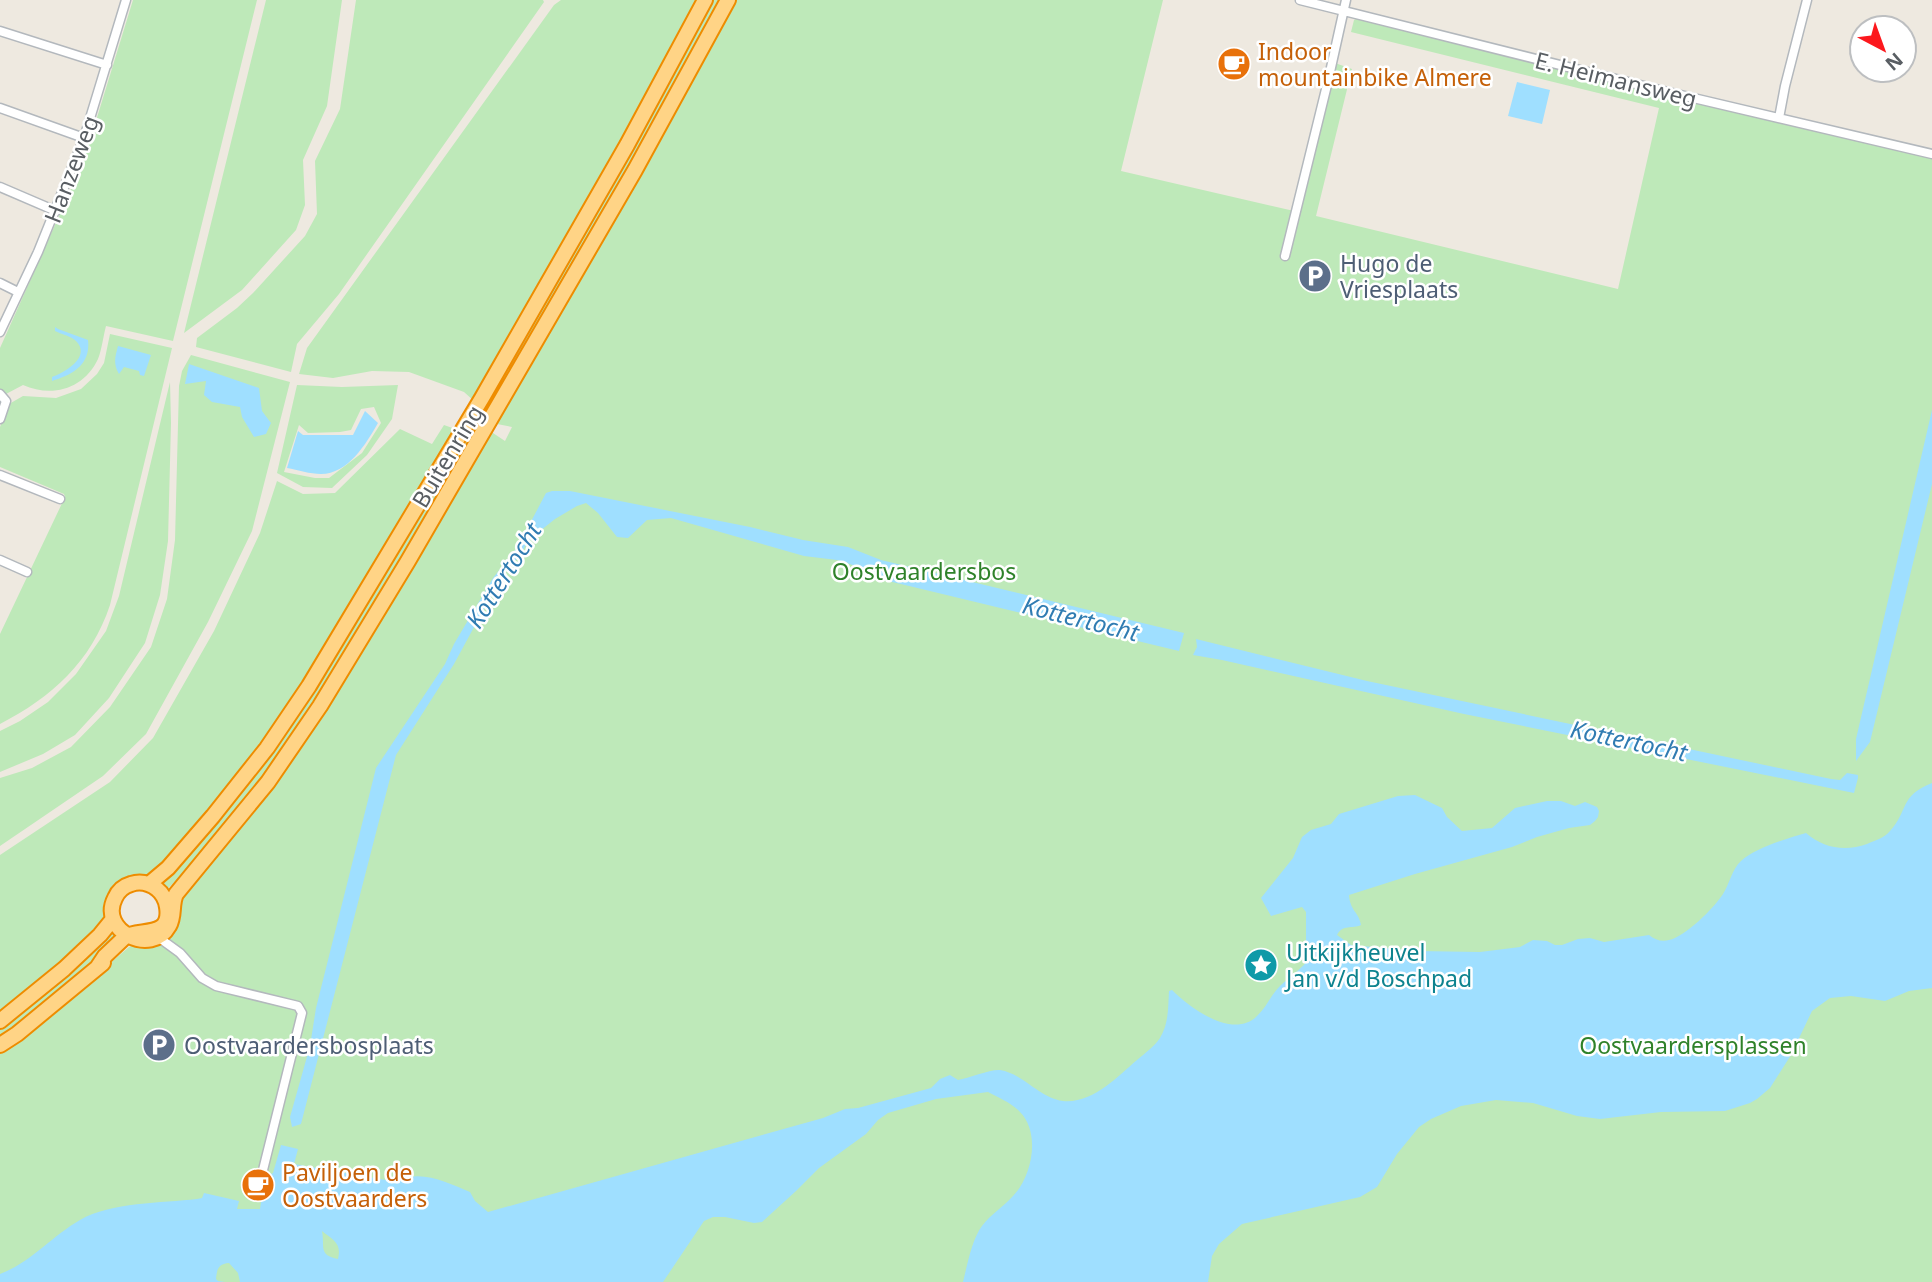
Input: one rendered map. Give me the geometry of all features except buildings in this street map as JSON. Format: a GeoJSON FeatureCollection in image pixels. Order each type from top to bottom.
{"type":"FeatureCollection","features":[{"type":"Feature","properties":{"kind":"highway","name":"Buitenring"},"geometry":{"type":"LineString","coordinates":[[149,884],[168,868],[220,808],[267,748],[309,686],[489,386],[627,145],[705,0]]}},
{"type":"Feature","properties":{"kind":"highway","name":"Buitenring"},"geometry":{"type":"LineString","coordinates":[[166,919],[171,892],[206,858],[268,782],[331,688],[628,182],[728,0]]}},
{"type":"Feature","properties":{"kind":"highway"},"geometry":{"type":"LineString","coordinates":[[135,883],[149,884],[159,891],[166,919],[149,940],[131,937],[118,929],[113,919],[112,905],[118,892],[126,886],[135,883]]}},
{"type":"Feature","properties":{"kind":"highway"},"geometry":{"type":"LineString","coordinates":[[0,1021],[64,969],[113,919]]}},
{"type":"Feature","properties":{"kind":"highway"},"geometry":{"type":"LineString","coordinates":[[0,1045],[17,1034],[97,968],[105,956],[131,937]]}},
{"type":"Feature","properties":{"kind":"street","name":"Hanzeweg"},"geometry":{"type":"LineString","coordinates":[[0,332],[56,211],[84,138],[126,0]]}},
{"type":"Feature","properties":{"kind":"street","name":"E. Heimansweg"},"geometry":{"type":"LineString","coordinates":[[1300,0],[1668,92],[1932,154]]}},
{"type":"Feature","properties":{"kind":"street"},"geometry":{"type":"LineString","coordinates":[[1285,256],[1346,0]]}},
{"type":"Feature","properties":{"kind":"street"},"geometry":{"type":"LineString","coordinates":[[1779,118],[1807,0]]}},
{"type":"Feature","properties":{"kind":"street"},"geometry":{"type":"LineString","coordinates":[[0,31],[107,65]]}},
{"type":"Feature","properties":{"kind":"street"},"geometry":{"type":"LineString","coordinates":[[0,108],[84,138]]}},
{"type":"Feature","properties":{"kind":"street"},"geometry":{"type":"LineString","coordinates":[[0,187],[56,211]]}},
{"type":"Feature","properties":{"kind":"street"},"geometry":{"type":"LineString","coordinates":[[0,283],[18,292]]}},
{"type":"Feature","properties":{"kind":"street"},"geometry":{"type":"LineString","coordinates":[[0,394],[6,401],[0,419]]}},
{"type":"Feature","properties":{"kind":"street"},"geometry":{"type":"LineString","coordinates":[[0,475],[60,499]]}},
{"type":"Feature","properties":{"kind":"street"},"geometry":{"type":"LineString","coordinates":[[0,560],[27,572]]}},
{"type":"Feature","properties":{"kind":"street"},"geometry":{"type":"LineString","coordinates":[[166,919],[180,953],[202,978],[216,986],[294,1004],[302,1013],[262,1174]]}},
{"type":"Feature","properties":{"kind":"green space"},"geometry":{"type":"Polygon","coordinates":[[[133,0],[257,0],[173,341],[106,326],[98,359],[92,369],[76,384],[45,391],[23,385],[6,394],[0,390],[0,348],[84,160],[133,0]]]}},
{"type":"Feature","properties":{"kind":"green space"},"geometry":{"type":"Polygon","coordinates":[[[266,0],[342,0],[327,106],[303,160],[305,205],[296,230],[242,290],[184,333],[266,0]]]}},
{"type":"Feature","properties":{"kind":"green space"},"geometry":{"type":"Polygon","coordinates":[[[356,0],[544,2],[339,294],[297,344],[291,372],[196,347],[197,338],[253,293],[305,236],[317,214],[315,161],[340,109],[356,0]]]}},
{"type":"Feature","properties":{"kind":"green space"},"geometry":{"type":"Polygon","coordinates":[[[561,0],[700,0],[578,221],[474,401],[464,392],[409,372],[372,371],[333,378],[299,374],[307,348],[554,5],[561,0]]]}},
{"type":"Feature","properties":{"kind":"green space"},"geometry":{"type":"Polygon","coordinates":[[[713,0],[724,0],[460,465],[288,746],[197,861],[166,890],[159,883],[254,777],[327,668],[666,87],[713,0]]]}},
{"type":"Feature","properties":{"kind":"green space","name":"Oostvaardersbos"},"geometry":{"type":"Polygon","coordinates":[[[735,0],[1163,0],[1121,171],[1294,211],[1335,63],[1352,69],[1316,216],[1618,289],[1659,108],[1351,32],[1354,20],[1358,18],[1932,157],[1932,1282],[0,1282],[0,1054],[129,947],[144,944],[160,946],[175,930],[180,896],[258,804],[490,431],[505,441],[512,427],[497,424],[614,220],[735,0]]]}},
{"type":"Feature","properties":{"kind":"green space"},"geometry":{"type":"Polygon","coordinates":[[[110,334],[172,348],[110,605],[81,661],[53,690],[0,724],[0,634],[65,497],[64,494],[0,467],[0,427],[9,404],[23,396],[56,398],[81,389],[104,363],[110,334]]]}},
{"type":"Feature","properties":{"kind":"green space"},"geometry":{"type":"Polygon","coordinates":[[[191,355],[290,382],[252,531],[208,622],[146,734],[103,776],[0,846],[0,778],[32,768],[71,747],[110,707],[151,647],[167,599],[175,540],[179,386],[182,371],[191,355]]]}},
{"type":"Feature","properties":{"kind":"green space"},"geometry":{"type":"Polygon","coordinates":[[[170,382],[168,541],[160,595],[145,643],[109,698],[75,735],[43,754],[0,772],[0,731],[48,702],[76,674],[106,631],[119,596],[170,382]]]}},
{"type":"Feature","properties":{"kind":"green space"},"geometry":{"type":"Polygon","coordinates":[[[297,385],[398,385],[392,419],[367,455],[332,488],[303,487],[277,473],[297,385]],[[374,407],[361,409],[351,430],[308,433],[299,425],[284,472],[329,478],[362,453],[381,423],[374,407]]]}},
{"type":"Feature","properties":{"kind":"green space"},"geometry":{"type":"Polygon","coordinates":[[[444,425],[458,430],[314,670],[212,814],[150,877],[135,879],[99,932],[0,1014],[0,855],[110,782],[153,738],[214,631],[260,533],[277,481],[303,494],[335,493],[400,429],[432,444],[444,425]]]}},
{"type":"Feature","properties":{"kind":"green space"},"geometry":{"type":"Polygon","coordinates":[[[112,930],[120,937],[91,965],[0,1040],[0,1027],[112,930]]]}},
{"type":"Feature","properties":{"kind":"sand"},"geometry":{"type":"Polygon","coordinates":[[[1264,954],[1276,959],[1278,963],[1264,972],[1248,971],[1248,960],[1264,954]]]}},
{"type":"Feature","properties":{"kind":"water"},"geometry":{"type":"Polygon","coordinates":[[[1517,82],[1550,90],[1542,124],[1508,116],[1517,82]]]}},
{"type":"Feature","properties":{"kind":"water"},"geometry":{"type":"Polygon","coordinates":[[[55,327],[88,340],[88,349],[79,368],[52,381],[52,377],[74,364],[81,353],[76,341],[55,331],[55,327]]]}},
{"type":"Feature","properties":{"kind":"water"},"geometry":{"type":"Polygon","coordinates":[[[118,346],[151,355],[144,376],[140,375],[139,371],[124,367],[119,374],[115,360],[118,346]]]}},
{"type":"Feature","properties":{"kind":"water"},"geometry":{"type":"Polygon","coordinates":[[[189,364],[259,388],[262,411],[271,423],[266,434],[254,437],[242,417],[240,407],[212,402],[204,395],[206,381],[185,384],[189,364]]]}},
{"type":"Feature","properties":{"kind":"water"},"geometry":{"type":"Polygon","coordinates":[[[1932,410],[1932,484],[1870,742],[1856,761],[1856,739],[1932,410]]]}},
{"type":"Feature","properties":{"kind":"water"},"geometry":{"type":"Polygon","coordinates":[[[365,411],[378,423],[362,448],[340,469],[321,474],[287,468],[298,431],[303,435],[353,435],[365,411]]]}},
{"type":"Feature","properties":{"kind":"water","name":"Kottertocht"},"geometry":{"type":"Polygon","coordinates":[[[570,491],[848,547],[881,560],[1184,633],[1179,651],[888,581],[837,560],[804,556],[671,518],[647,520],[628,538],[617,537],[598,513],[586,503],[577,506],[555,519],[527,542],[521,555],[505,570],[454,664],[396,755],[301,1124],[292,1127],[290,1117],[310,1046],[316,1008],[376,768],[445,664],[493,578],[517,548],[546,493],[570,491]]]}},
{"type":"Feature","properties":{"kind":"water","name":"Kottertocht"},"geometry":{"type":"Polygon","coordinates":[[[1196,639],[1367,681],[1831,779],[1840,780],[1847,773],[1858,775],[1858,778],[1854,793],[1464,714],[1193,655],[1197,647],[1196,639]]]}},
{"type":"Feature","properties":{"kind":"water"},"geometry":{"type":"Polygon","coordinates":[[[1932,783],[1932,988],[1909,991],[1885,1001],[1851,996],[1830,998],[1812,1011],[1791,1055],[1770,1088],[1750,1103],[1725,1111],[1661,1112],[1600,1119],[1577,1116],[1533,1103],[1496,1100],[1461,1106],[1419,1127],[1397,1154],[1377,1187],[1360,1197],[1242,1224],[1219,1244],[1212,1256],[1208,1282],[963,1282],[978,1231],[1020,1188],[1032,1155],[1027,1121],[1013,1106],[988,1092],[936,1099],[888,1113],[866,1134],[819,1168],[762,1222],[725,1217],[713,1217],[704,1221],[663,1282],[240,1282],[238,1273],[229,1263],[220,1266],[217,1272],[216,1279],[225,1282],[0,1282],[0,1274],[21,1263],[70,1226],[106,1210],[137,1204],[197,1199],[202,1198],[204,1193],[239,1201],[237,1209],[260,1209],[265,1177],[273,1173],[281,1145],[298,1149],[294,1164],[397,1182],[415,1176],[443,1181],[470,1192],[475,1201],[488,1212],[823,1118],[845,1109],[858,1108],[931,1088],[940,1079],[950,1075],[958,1080],[1000,1070],[1017,1076],[1054,1099],[1074,1101],[1084,1098],[1112,1081],[1158,1041],[1167,1021],[1169,991],[1172,990],[1212,1019],[1224,1023],[1247,1023],[1257,1016],[1284,982],[1303,966],[1314,951],[1306,941],[1306,912],[1302,907],[1271,916],[1261,898],[1293,858],[1302,837],[1311,830],[1331,824],[1339,814],[1398,796],[1415,795],[1442,808],[1447,817],[1462,831],[1492,828],[1515,808],[1547,801],[1561,801],[1575,806],[1585,802],[1597,807],[1598,817],[1590,825],[1537,837],[1512,847],[1349,895],[1361,925],[1345,928],[1337,935],[1351,945],[1417,951],[1480,952],[1520,947],[1533,940],[1562,945],[1590,938],[1604,942],[1649,935],[1661,941],[1676,938],[1713,907],[1735,868],[1747,856],[1772,844],[1806,833],[1835,847],[1851,848],[1867,844],[1890,831],[1909,798],[1932,783]],[[322,1231],[325,1253],[338,1259],[338,1245],[322,1231]]]}},
{"type":"Feature","properties":{"kind":"place","name":"Indoor mountainbike Almere"},"geometry":{"type":"Point","coordinates":[1234,64]}},
{"type":"Feature","properties":{"kind":"place","name":"Hugo de Vriesplaats"},"geometry":{"type":"Point","coordinates":[1315,276]}},
{"type":"Feature","properties":{"kind":"place","name":"Uitkijkheuvel Jan v/d Boschpad"},"geometry":{"type":"Point","coordinates":[1261,965]}},
{"type":"Feature","properties":{"kind":"place","name":"Oostvaardersbosplaats"},"geometry":{"type":"Point","coordinates":[159,1045]}},
{"type":"Feature","properties":{"kind":"place","name":"Paviljoen de Oostvaarders"},"geometry":{"type":"Point","coordinates":[258,1185]}},
{"type":"Feature","properties":{"kind":"park label","name":"Oostvaardersplassen"},"geometry":{"type":"Point","coordinates":[1693,1045]}}]}
